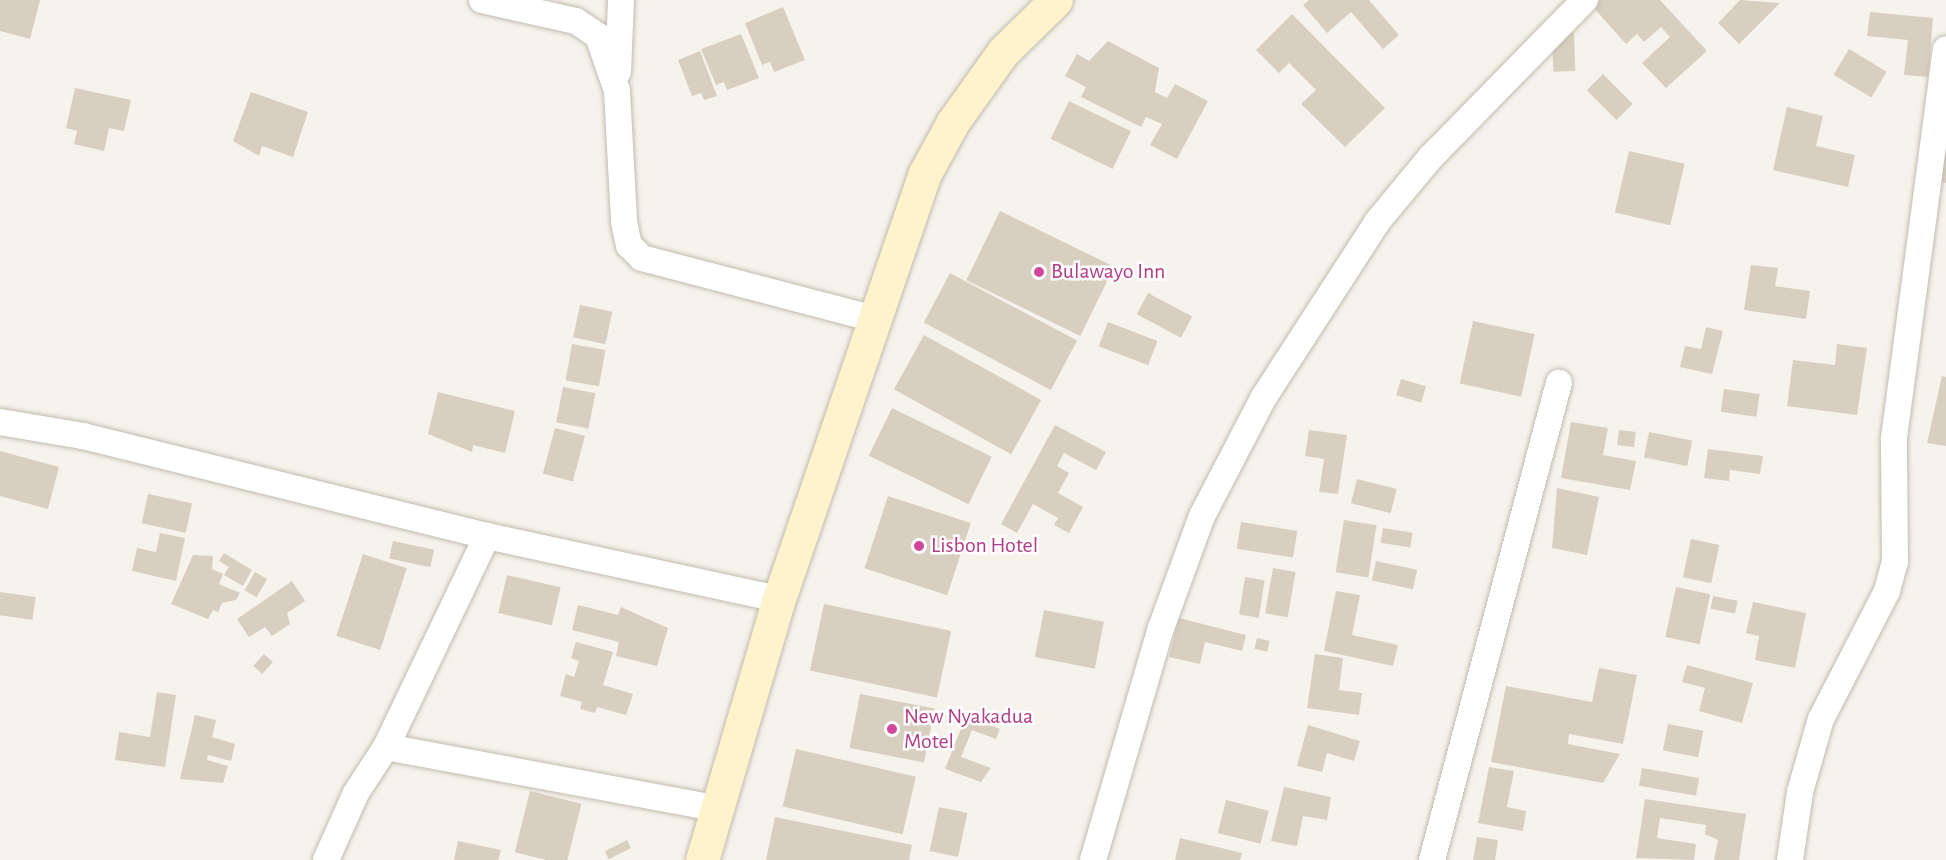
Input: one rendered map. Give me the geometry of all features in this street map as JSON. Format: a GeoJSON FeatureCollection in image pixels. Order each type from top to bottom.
{"type":"FeatureCollection","features":[{"type":"Feature","properties":{"kind":"main road"},"geometry":{"type":"LineString","coordinates":[[702,860],[715,808],[779,599],[871,318],[924,176],[953,122],[1004,52],[1056,0]]}},
{"type":"Feature","properties":{"kind":"street"},"geometry":{"type":"LineString","coordinates":[[482,0],[591,28],[611,63],[616,91],[624,222],[629,245],[642,258],[871,318]]}},
{"type":"Feature","properties":{"kind":"street"},"geometry":{"type":"LineString","coordinates":[[1092,860],[1161,628],[1194,539],[1264,397],[1377,222],[1431,157],[1585,0]]}},
{"type":"Feature","properties":{"kind":"street"},"geometry":{"type":"LineString","coordinates":[[616,91],[623,6]]}},
{"type":"Feature","properties":{"kind":"street"},"geometry":{"type":"LineString","coordinates":[[1790,860],[1800,792],[1821,719],[1887,591],[1895,562],[1894,438],[1946,48]]}},
{"type":"Feature","properties":{"kind":"street"},"geometry":{"type":"LineString","coordinates":[[1432,860],[1559,383]]}},
{"type":"Feature","properties":{"kind":"street"},"geometry":{"type":"LineString","coordinates":[[0,422],[83,436],[487,536],[779,599]]}},
{"type":"Feature","properties":{"kind":"street"},"geometry":{"type":"LineString","coordinates":[[326,860],[356,793],[386,747],[487,536]]}},
{"type":"Feature","properties":{"kind":"street"},"geometry":{"type":"LineString","coordinates":[[386,747],[715,808]]}},
{"type":"Feature","properties":{"kind":"building"},"geometry":{"type":"Polygon","coordinates":[[[0,0],[40,0],[30,39],[0,31],[0,0]]]}},
{"type":"Feature","properties":{"kind":"building"},"geometry":{"type":"Polygon","coordinates":[[[1309,0],[1369,0],[1399,35],[1383,49],[1351,12],[1327,33],[1303,5],[1309,0]]]}},
{"type":"Feature","properties":{"kind":"building"},"geometry":{"type":"Polygon","coordinates":[[[1599,0],[1660,0],[1707,51],[1666,88],[1642,63],[1670,37],[1661,27],[1644,42],[1637,34],[1626,44],[1592,6],[1599,0]]]}},
{"type":"Feature","properties":{"kind":"building"},"geometry":{"type":"Polygon","coordinates":[[[1740,0],[1780,3],[1739,44],[1718,23],[1740,0]]]}},
{"type":"Feature","properties":{"kind":"building"},"geometry":{"type":"Polygon","coordinates":[[[783,7],[805,60],[774,72],[770,62],[762,65],[745,23],[783,7]]]}},
{"type":"Feature","properties":{"kind":"building"},"geometry":{"type":"Polygon","coordinates":[[[1870,12],[1933,18],[1928,77],[1904,75],[1908,40],[1867,36],[1870,12]]]}},
{"type":"Feature","properties":{"kind":"building"},"geometry":{"type":"Polygon","coordinates":[[[1292,14],[1385,108],[1345,147],[1301,104],[1316,90],[1289,63],[1279,73],[1256,50],[1292,14]]]}},
{"type":"Feature","properties":{"kind":"building"},"geometry":{"type":"Polygon","coordinates":[[[1574,33],[1575,71],[1553,72],[1552,34],[1574,33]]]}},
{"type":"Feature","properties":{"kind":"building"},"geometry":{"type":"Polygon","coordinates":[[[741,34],[759,78],[727,90],[724,82],[716,85],[701,49],[741,34]]]}},
{"type":"Feature","properties":{"kind":"building"},"geometry":{"type":"Polygon","coordinates":[[[1108,41],[1159,68],[1155,92],[1167,98],[1175,84],[1208,101],[1177,159],[1150,145],[1162,124],[1146,117],[1141,127],[1081,97],[1086,87],[1065,76],[1077,54],[1089,61],[1108,41]]]}},
{"type":"Feature","properties":{"kind":"building"},"geometry":{"type":"Polygon","coordinates":[[[1849,49],[1887,72],[1871,97],[1834,75],[1849,49]]]}},
{"type":"Feature","properties":{"kind":"building"},"geometry":{"type":"Polygon","coordinates":[[[700,51],[717,96],[704,100],[701,93],[692,96],[678,60],[700,51]]]}},
{"type":"Feature","properties":{"kind":"building"},"geometry":{"type":"Polygon","coordinates":[[[1603,74],[1633,104],[1616,120],[1587,90],[1603,74]]]}},
{"type":"Feature","properties":{"kind":"building"},"geometry":{"type":"Polygon","coordinates":[[[75,88],[131,100],[124,131],[109,128],[104,151],[74,144],[77,131],[66,128],[75,88]]]}},
{"type":"Feature","properties":{"kind":"building"},"geometry":{"type":"Polygon","coordinates":[[[251,92],[308,112],[293,157],[262,146],[259,156],[233,141],[251,92]]]}},
{"type":"Feature","properties":{"kind":"building"},"geometry":{"type":"Polygon","coordinates":[[[1069,101],[1131,131],[1113,169],[1051,139],[1069,101]]]}},
{"type":"Feature","properties":{"kind":"building"},"geometry":{"type":"Polygon","coordinates":[[[1787,107],[1823,116],[1816,146],[1855,155],[1848,187],[1773,170],[1787,107]]]}},
{"type":"Feature","properties":{"kind":"building"},"geometry":{"type":"Polygon","coordinates":[[[1946,143],[1946,183],[1940,182],[1946,143]]]}},
{"type":"Feature","properties":{"kind":"building"},"geometry":{"type":"Polygon","coordinates":[[[1629,151],[1685,164],[1670,225],[1615,212],[1629,151]]]}},
{"type":"Feature","properties":{"kind":"building","name":"Bulawayo Inn"},"geometry":{"type":"Polygon","coordinates":[[[1000,211],[1114,267],[1080,336],[966,280],[1000,211]]]}},
{"type":"Feature","properties":{"kind":"building"},"geometry":{"type":"Polygon","coordinates":[[[1751,265],[1778,268],[1775,286],[1810,291],[1806,319],[1744,310],[1751,265]]]}},
{"type":"Feature","properties":{"kind":"building"},"geometry":{"type":"Polygon","coordinates":[[[950,273],[1077,341],[1051,390],[924,322],[950,273]]]}},
{"type":"Feature","properties":{"kind":"building"},"geometry":{"type":"Polygon","coordinates":[[[1148,293],[1192,316],[1181,338],[1137,314],[1148,293]]]}},
{"type":"Feature","properties":{"kind":"building"},"geometry":{"type":"Polygon","coordinates":[[[580,305],[612,312],[605,344],[573,337],[580,305]]]}},
{"type":"Feature","properties":{"kind":"building"},"geometry":{"type":"Polygon","coordinates":[[[1473,321],[1535,334],[1521,397],[1460,384],[1473,321]]]}},
{"type":"Feature","properties":{"kind":"building"},"geometry":{"type":"Polygon","coordinates":[[[1108,322],[1157,341],[1148,365],[1099,346],[1108,322]]]}},
{"type":"Feature","properties":{"kind":"building"},"geometry":{"type":"Polygon","coordinates":[[[1706,327],[1723,331],[1712,374],[1680,367],[1685,346],[1701,349],[1706,327]]]}},
{"type":"Feature","properties":{"kind":"building"},"geometry":{"type":"Polygon","coordinates":[[[924,335],[1041,400],[1011,454],[894,389],[924,335]]]}},
{"type":"Feature","properties":{"kind":"building"},"geometry":{"type":"Polygon","coordinates":[[[572,344],[605,350],[599,386],[566,380],[572,344]]]}},
{"type":"Feature","properties":{"kind":"building"},"geometry":{"type":"Polygon","coordinates":[[[1837,344],[1867,348],[1857,415],[1787,406],[1793,360],[1835,365],[1837,344]]]}},
{"type":"Feature","properties":{"kind":"building"},"geometry":{"type":"Polygon","coordinates":[[[1942,376],[1946,377],[1946,446],[1927,443],[1942,376]]]}},
{"type":"Feature","properties":{"kind":"building"},"geometry":{"type":"Polygon","coordinates":[[[1401,379],[1426,386],[1421,403],[1396,395],[1401,379]]]}},
{"type":"Feature","properties":{"kind":"building"},"geometry":{"type":"Polygon","coordinates":[[[563,387],[595,393],[589,429],[556,422],[563,387]]]}},
{"type":"Feature","properties":{"kind":"building"},"geometry":{"type":"Polygon","coordinates":[[[1724,389],[1760,394],[1756,417],[1721,412],[1724,389]]]}},
{"type":"Feature","properties":{"kind":"building"},"geometry":{"type":"Polygon","coordinates":[[[438,392],[515,411],[505,453],[473,445],[472,452],[428,434],[438,392]]]}},
{"type":"Feature","properties":{"kind":"building"},"geometry":{"type":"Polygon","coordinates":[[[892,408],[992,457],[969,504],[869,456],[892,408]]]}},
{"type":"Feature","properties":{"kind":"building"},"geometry":{"type":"Polygon","coordinates":[[[1571,422],[1608,428],[1603,455],[1636,461],[1630,490],[1561,478],[1571,422]]]}},
{"type":"Feature","properties":{"kind":"building"},"geometry":{"type":"Polygon","coordinates":[[[1055,425],[1106,452],[1096,470],[1064,453],[1057,466],[1069,473],[1058,493],[1083,507],[1069,533],[1054,525],[1058,518],[1033,504],[1017,533],[1001,524],[1055,425]]]}},
{"type":"Feature","properties":{"kind":"building"},"geometry":{"type":"Polygon","coordinates":[[[555,428],[585,436],[573,481],[543,473],[555,428]]]}},
{"type":"Feature","properties":{"kind":"building"},"geometry":{"type":"Polygon","coordinates":[[[1309,430],[1347,435],[1338,494],[1319,492],[1324,459],[1305,456],[1309,430]]]}},
{"type":"Feature","properties":{"kind":"building"},"geometry":{"type":"Polygon","coordinates":[[[1619,430],[1636,432],[1634,447],[1617,445],[1619,430]]]}},
{"type":"Feature","properties":{"kind":"building"},"geometry":{"type":"Polygon","coordinates":[[[1649,432],[1692,440],[1687,466],[1644,458],[1649,432]]]}},
{"type":"Feature","properties":{"kind":"building"},"geometry":{"type":"Polygon","coordinates":[[[1708,449],[1763,456],[1760,474],[1730,470],[1729,481],[1704,478],[1708,449]]]}},
{"type":"Feature","properties":{"kind":"building"},"geometry":{"type":"Polygon","coordinates":[[[0,451],[59,467],[48,509],[0,496],[0,451]]]}},
{"type":"Feature","properties":{"kind":"building"},"geometry":{"type":"Polygon","coordinates":[[[1357,479],[1397,489],[1391,513],[1351,503],[1357,479]]]}},
{"type":"Feature","properties":{"kind":"building"},"geometry":{"type":"Polygon","coordinates":[[[1557,488],[1599,497],[1587,555],[1552,548],[1557,488]]]}},
{"type":"Feature","properties":{"kind":"building"},"geometry":{"type":"Polygon","coordinates":[[[148,494],[192,503],[186,533],[142,523],[148,494]]]}},
{"type":"Feature","properties":{"kind":"building","name":"Lisbon Hotel"},"geometry":{"type":"Polygon","coordinates":[[[888,496],[971,523],[947,595],[865,568],[888,496]]]}},
{"type":"Feature","properties":{"kind":"building"},"geometry":{"type":"Polygon","coordinates":[[[1344,520],[1377,525],[1368,578],[1336,572],[1344,520]]]}},
{"type":"Feature","properties":{"kind":"building"},"geometry":{"type":"Polygon","coordinates":[[[1241,522],[1297,531],[1293,558],[1237,549],[1241,522]]]}},
{"type":"Feature","properties":{"kind":"building"},"geometry":{"type":"Polygon","coordinates":[[[1383,528],[1413,533],[1410,548],[1381,543],[1383,528]]]}},
{"type":"Feature","properties":{"kind":"building"},"geometry":{"type":"Polygon","coordinates":[[[160,533],[185,538],[176,581],[132,571],[137,548],[156,552],[160,533]]]}},
{"type":"Feature","properties":{"kind":"building"},"geometry":{"type":"Polygon","coordinates":[[[1691,539],[1719,545],[1711,583],[1683,577],[1691,539]]]}},
{"type":"Feature","properties":{"kind":"building"},"geometry":{"type":"Polygon","coordinates":[[[393,541],[434,550],[430,567],[389,559],[393,541]]]}},
{"type":"Feature","properties":{"kind":"building"},"geometry":{"type":"Polygon","coordinates":[[[224,553],[252,570],[243,586],[224,575],[229,567],[219,561],[224,553]]]}},
{"type":"Feature","properties":{"kind":"building"},"geometry":{"type":"Polygon","coordinates":[[[363,554],[407,568],[380,650],[336,636],[363,554]]]}},
{"type":"Feature","properties":{"kind":"building"},"geometry":{"type":"Polygon","coordinates":[[[193,555],[213,556],[212,569],[223,574],[219,584],[240,593],[236,600],[222,603],[218,612],[213,610],[208,619],[171,604],[193,555]]]}},
{"type":"Feature","properties":{"kind":"building"},"geometry":{"type":"Polygon","coordinates":[[[1376,561],[1417,570],[1413,589],[1372,581],[1376,561]]]}},
{"type":"Feature","properties":{"kind":"building"},"geometry":{"type":"Polygon","coordinates":[[[1273,568],[1296,572],[1288,617],[1265,613],[1273,568]]]}},
{"type":"Feature","properties":{"kind":"building"},"geometry":{"type":"Polygon","coordinates":[[[255,572],[267,579],[257,597],[244,590],[255,572]]]}},
{"type":"Feature","properties":{"kind":"building"},"geometry":{"type":"Polygon","coordinates":[[[507,575],[561,587],[552,625],[498,613],[507,575]]]}},
{"type":"Feature","properties":{"kind":"building"},"geometry":{"type":"Polygon","coordinates":[[[1245,577],[1265,580],[1259,618],[1239,615],[1245,577]]]}},
{"type":"Feature","properties":{"kind":"building"},"geometry":{"type":"Polygon","coordinates":[[[292,581],[305,601],[287,613],[290,624],[272,636],[265,627],[249,637],[237,619],[292,581]]]}},
{"type":"Feature","properties":{"kind":"building"},"geometry":{"type":"Polygon","coordinates":[[[1676,587],[1710,594],[1700,644],[1665,637],[1676,587]]]}},
{"type":"Feature","properties":{"kind":"building"},"geometry":{"type":"Polygon","coordinates":[[[1336,591],[1360,595],[1352,635],[1398,645],[1393,666],[1324,651],[1336,591]]]}},
{"type":"Feature","properties":{"kind":"building"},"geometry":{"type":"Polygon","coordinates":[[[0,592],[36,597],[32,620],[0,615],[0,592]]]}},
{"type":"Feature","properties":{"kind":"building"},"geometry":{"type":"Polygon","coordinates":[[[1713,596],[1738,601],[1735,614],[1711,609],[1713,596]]]}},
{"type":"Feature","properties":{"kind":"building"},"geometry":{"type":"Polygon","coordinates":[[[1753,602],[1806,613],[1795,668],[1755,660],[1759,636],[1746,633],[1753,602]]]}},
{"type":"Feature","properties":{"kind":"building"},"geometry":{"type":"Polygon","coordinates":[[[824,604],[951,631],[937,698],[810,671],[824,604]]]}},
{"type":"Feature","properties":{"kind":"building"},"geometry":{"type":"Polygon","coordinates":[[[578,605],[618,615],[621,607],[668,628],[657,666],[616,656],[619,642],[572,630],[578,605]]]}},
{"type":"Feature","properties":{"kind":"building"},"geometry":{"type":"Polygon","coordinates":[[[1044,610],[1104,622],[1095,669],[1035,657],[1044,610]]]}},
{"type":"Feature","properties":{"kind":"building"},"geometry":{"type":"Polygon","coordinates":[[[1179,618],[1246,635],[1242,651],[1205,642],[1200,664],[1169,657],[1179,618]]]}},
{"type":"Feature","properties":{"kind":"building"},"geometry":{"type":"Polygon","coordinates":[[[1257,638],[1270,641],[1267,652],[1255,649],[1257,638]]]}},
{"type":"Feature","properties":{"kind":"building"},"geometry":{"type":"Polygon","coordinates":[[[576,642],[613,652],[603,685],[633,694],[626,715],[597,707],[595,713],[580,709],[582,702],[560,696],[566,674],[574,677],[579,661],[571,658],[576,642]]]}},
{"type":"Feature","properties":{"kind":"building"},"geometry":{"type":"Polygon","coordinates":[[[264,654],[273,662],[262,674],[253,666],[264,654]]]}},
{"type":"Feature","properties":{"kind":"building"},"geometry":{"type":"Polygon","coordinates":[[[1315,654],[1343,658],[1339,690],[1362,693],[1359,715],[1307,708],[1315,654]]]}},
{"type":"Feature","properties":{"kind":"building"},"geometry":{"type":"Polygon","coordinates":[[[1687,665],[1753,683],[1742,723],[1699,711],[1705,688],[1682,682],[1687,665]]]}},
{"type":"Feature","properties":{"kind":"building"},"geometry":{"type":"Polygon","coordinates":[[[1599,668],[1637,675],[1623,744],[1569,734],[1568,744],[1620,754],[1603,783],[1491,762],[1506,686],[1592,702],[1599,668]]]}},
{"type":"Feature","properties":{"kind":"building"},"geometry":{"type":"Polygon","coordinates":[[[157,692],[176,695],[165,767],[115,760],[119,732],[150,737],[157,692]]]}},
{"type":"Feature","properties":{"kind":"building","name":"New Nyakadua Motel"},"geometry":{"type":"Polygon","coordinates":[[[860,694],[935,709],[924,762],[850,748],[860,694]]]}},
{"type":"Feature","properties":{"kind":"building"},"geometry":{"type":"Polygon","coordinates":[[[195,715],[216,720],[212,737],[235,744],[231,761],[208,755],[207,760],[228,766],[223,783],[180,779],[195,715]]]}},
{"type":"Feature","properties":{"kind":"building"},"geometry":{"type":"Polygon","coordinates":[[[966,716],[1000,729],[996,739],[972,730],[961,757],[991,768],[981,782],[945,769],[966,716]]]}},
{"type":"Feature","properties":{"kind":"building"},"geometry":{"type":"Polygon","coordinates":[[[1668,724],[1703,731],[1698,757],[1663,751],[1668,724]]]}},
{"type":"Feature","properties":{"kind":"building"},"geometry":{"type":"Polygon","coordinates":[[[1308,725],[1360,741],[1354,761],[1327,753],[1322,772],[1297,766],[1308,725]]]}},
{"type":"Feature","properties":{"kind":"building"},"geometry":{"type":"Polygon","coordinates":[[[796,749],[916,777],[903,834],[783,806],[796,749]]]}},
{"type":"Feature","properties":{"kind":"building"},"geometry":{"type":"Polygon","coordinates":[[[1489,767],[1514,771],[1507,807],[1526,811],[1523,831],[1478,823],[1489,767]]]}},
{"type":"Feature","properties":{"kind":"building"},"geometry":{"type":"Polygon","coordinates":[[[1642,768],[1699,778],[1696,796],[1639,786],[1642,768]]]}},
{"type":"Feature","properties":{"kind":"building"},"geometry":{"type":"Polygon","coordinates":[[[1284,787],[1331,797],[1327,820],[1303,816],[1297,846],[1271,841],[1284,787]]]}},
{"type":"Feature","properties":{"kind":"building"},"geometry":{"type":"Polygon","coordinates":[[[530,791],[581,804],[567,860],[546,860],[515,852],[530,791]]]}},
{"type":"Feature","properties":{"kind":"building"},"geometry":{"type":"Polygon","coordinates":[[[1645,799],[1746,814],[1739,860],[1714,860],[1718,840],[1705,834],[1706,825],[1660,818],[1657,838],[1696,844],[1694,860],[1636,858],[1645,799]]]}},
{"type":"Feature","properties":{"kind":"building"},"geometry":{"type":"Polygon","coordinates":[[[1226,800],[1269,811],[1260,844],[1218,833],[1226,800]]]}},
{"type":"Feature","properties":{"kind":"building"},"geometry":{"type":"Polygon","coordinates":[[[939,807],[967,813],[958,857],[930,851],[939,807]]]}},
{"type":"Feature","properties":{"kind":"building"},"geometry":{"type":"Polygon","coordinates":[[[775,817],[912,845],[909,860],[766,860],[775,817]]]}},
{"type":"Feature","properties":{"kind":"building"},"geometry":{"type":"Polygon","coordinates":[[[1477,837],[1498,840],[1495,860],[1473,860],[1477,837]]]}},
{"type":"Feature","properties":{"kind":"building"},"geometry":{"type":"Polygon","coordinates":[[[1180,838],[1242,853],[1240,860],[1175,860],[1180,838]]]}},
{"type":"Feature","properties":{"kind":"building"},"geometry":{"type":"Polygon","coordinates":[[[627,840],[631,848],[609,859],[605,851],[627,840]]]}},
{"type":"Feature","properties":{"kind":"building"},"geometry":{"type":"Polygon","coordinates":[[[458,841],[501,850],[498,860],[454,860],[458,841]]]}},
{"type":"Feature","properties":{"kind":"place","name":"Bulawayo Inn"},"geometry":{"type":"Point","coordinates":[1039,272]}},
{"type":"Feature","properties":{"kind":"place","name":"Lisbon Hotel"},"geometry":{"type":"Point","coordinates":[919,546]}},
{"type":"Feature","properties":{"kind":"place","name":"New Nyakadua Motel"},"geometry":{"type":"Point","coordinates":[892,729]}}]}
